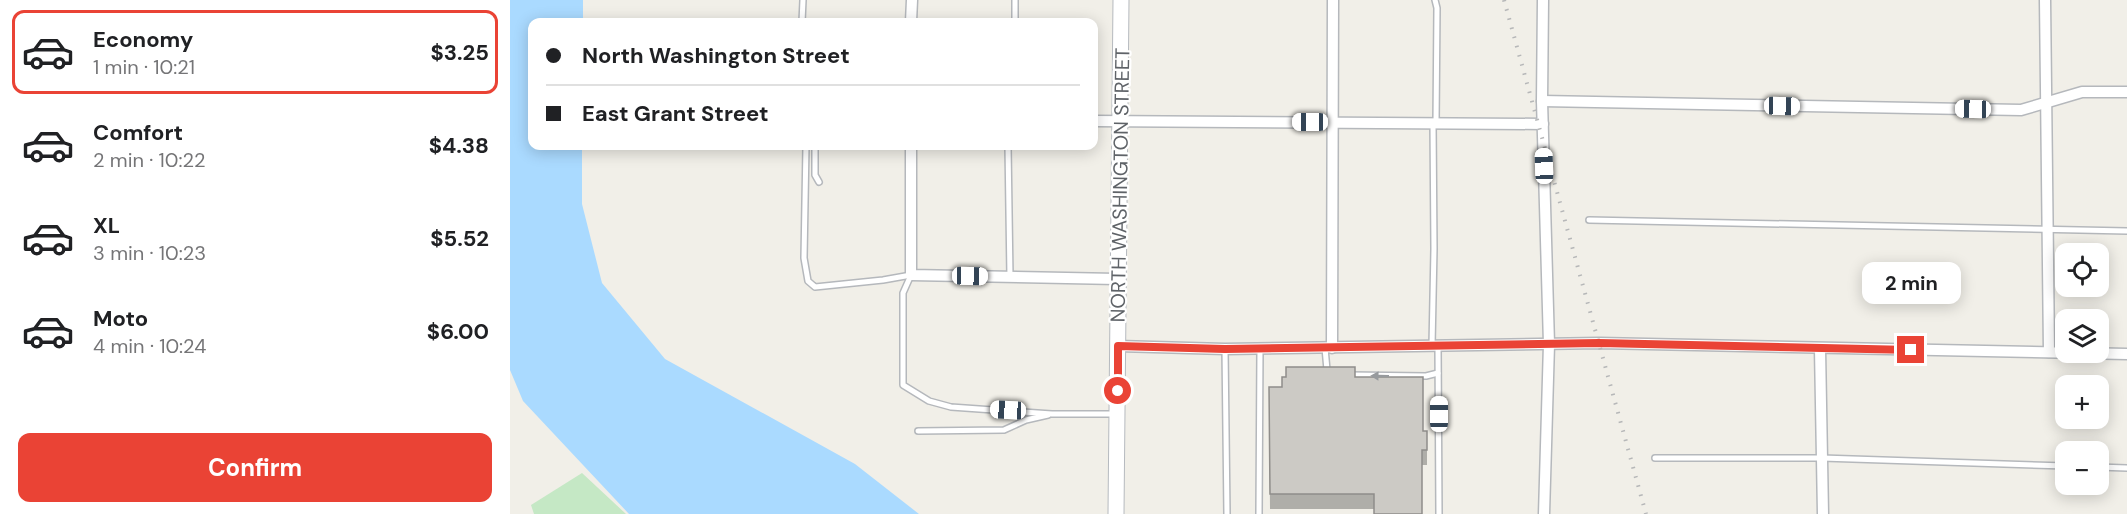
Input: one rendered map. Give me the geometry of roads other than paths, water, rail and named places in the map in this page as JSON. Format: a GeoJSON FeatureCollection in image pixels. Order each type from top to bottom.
{"type":"FeatureCollection","features":[{"type":"Feature","properties":{"kind":"street"},"geometry":{"type":"LineString","coordinates":[[911,18],[912,0]]}},
{"type":"Feature","properties":{"kind":"street","name":"NORTH WASHINGTON STREET"},"geometry":{"type":"LineString","coordinates":[[1116,514],[1121,0]]}},
{"type":"Feature","properties":{"kind":"street"},"geometry":{"type":"LineString","coordinates":[[1329,348],[1333,0]]}},
{"type":"Feature","properties":{"kind":"street"},"geometry":{"type":"LineString","coordinates":[[1543,0],[1542,102],[1549,344],[1544,514]]}},
{"type":"Feature","properties":{"kind":"street"},"geometry":{"type":"LineString","coordinates":[[2045,0],[2049,352]]}},
{"type":"Feature","properties":{"kind":"street"},"geometry":{"type":"LineString","coordinates":[[1542,102],[2021,110],[2082,92],[2127,92]]}},
{"type":"Feature","properties":{"kind":"street"},"geometry":{"type":"LineString","coordinates":[[1098,121],[1543,124]]}},
{"type":"Feature","properties":{"kind":"street"},"geometry":{"type":"LineString","coordinates":[[910,150],[911,275],[1117,279]]}},
{"type":"Feature","properties":{"kind":"street"},"geometry":{"type":"LineString","coordinates":[[1118,346],[1225,349],[1599,343],[2127,354]]}},
{"type":"Feature","properties":{"kind":"street"},"geometry":{"type":"LineString","coordinates":[[1820,348],[1823,514]]}},
{"type":"Feature","properties":{"kind":"lane"},"geometry":{"type":"LineString","coordinates":[[802,18],[803,0]]}},
{"type":"Feature","properties":{"kind":"lane"},"geometry":{"type":"LineString","coordinates":[[1015,0],[1015,18]]}},
{"type":"Feature","properties":{"kind":"lane"},"geometry":{"type":"LineString","coordinates":[[1435,0],[1437,8],[1434,249],[1440,514]]}},
{"type":"Feature","properties":{"kind":"lane"},"geometry":{"type":"LineString","coordinates":[[806,150],[804,258],[808,281],[815,287],[911,275]]}},
{"type":"Feature","properties":{"kind":"lane"},"geometry":{"type":"LineString","coordinates":[[815,150],[815,175],[819,182]]}},
{"type":"Feature","properties":{"kind":"lane"},"geometry":{"type":"LineString","coordinates":[[1008,150],[1010,277]]}},
{"type":"Feature","properties":{"kind":"lane"},"geometry":{"type":"LineString","coordinates":[[1589,220],[2127,231]]}},
{"type":"Feature","properties":{"kind":"lane"},"geometry":{"type":"LineString","coordinates":[[911,275],[903,294],[903,385],[929,401],[951,407],[1053,414],[1117,414]]}},
{"type":"Feature","properties":{"kind":"lane"},"geometry":{"type":"LineString","coordinates":[[1259,514],[1260,347]]}},
{"type":"Feature","properties":{"kind":"lane"},"geometry":{"type":"LineString","coordinates":[[1329,348],[1326,370],[1335,375]]}},
{"type":"Feature","properties":{"kind":"lane"},"geometry":{"type":"LineString","coordinates":[[1225,349],[1227,514]]}},
{"type":"Feature","properties":{"kind":"lane"},"geometry":{"type":"LineString","coordinates":[[1346,375],[1426,376],[1438,373]]}},
{"type":"Feature","properties":{"kind":"lane"},"geometry":{"type":"LineString","coordinates":[[918,431],[1004,430],[1026,420],[1053,414]]}},
{"type":"Feature","properties":{"kind":"lane"},"geometry":{"type":"LineString","coordinates":[[1656,458],[1822,458],[2055,466]]}},
{"type":"Feature","properties":{"kind":"lane"},"geometry":{"type":"LineString","coordinates":[[2109,467],[2127,468]]}},
{"type":"Feature","properties":{"kind":"water"},"geometry":{"type":"Polygon","coordinates":[[[510,0],[583,0],[583,18],[528,18],[528,150],[582,150],[582,204],[602,283],[665,359],[855,464],[919,514],[629,514],[523,401],[510,370],[510,0]]]}},
{"type":"Feature","properties":{"kind":"railway"},"geometry":{"type":"LineString","coordinates":[[1504,0],[1646,514]]}}]}
